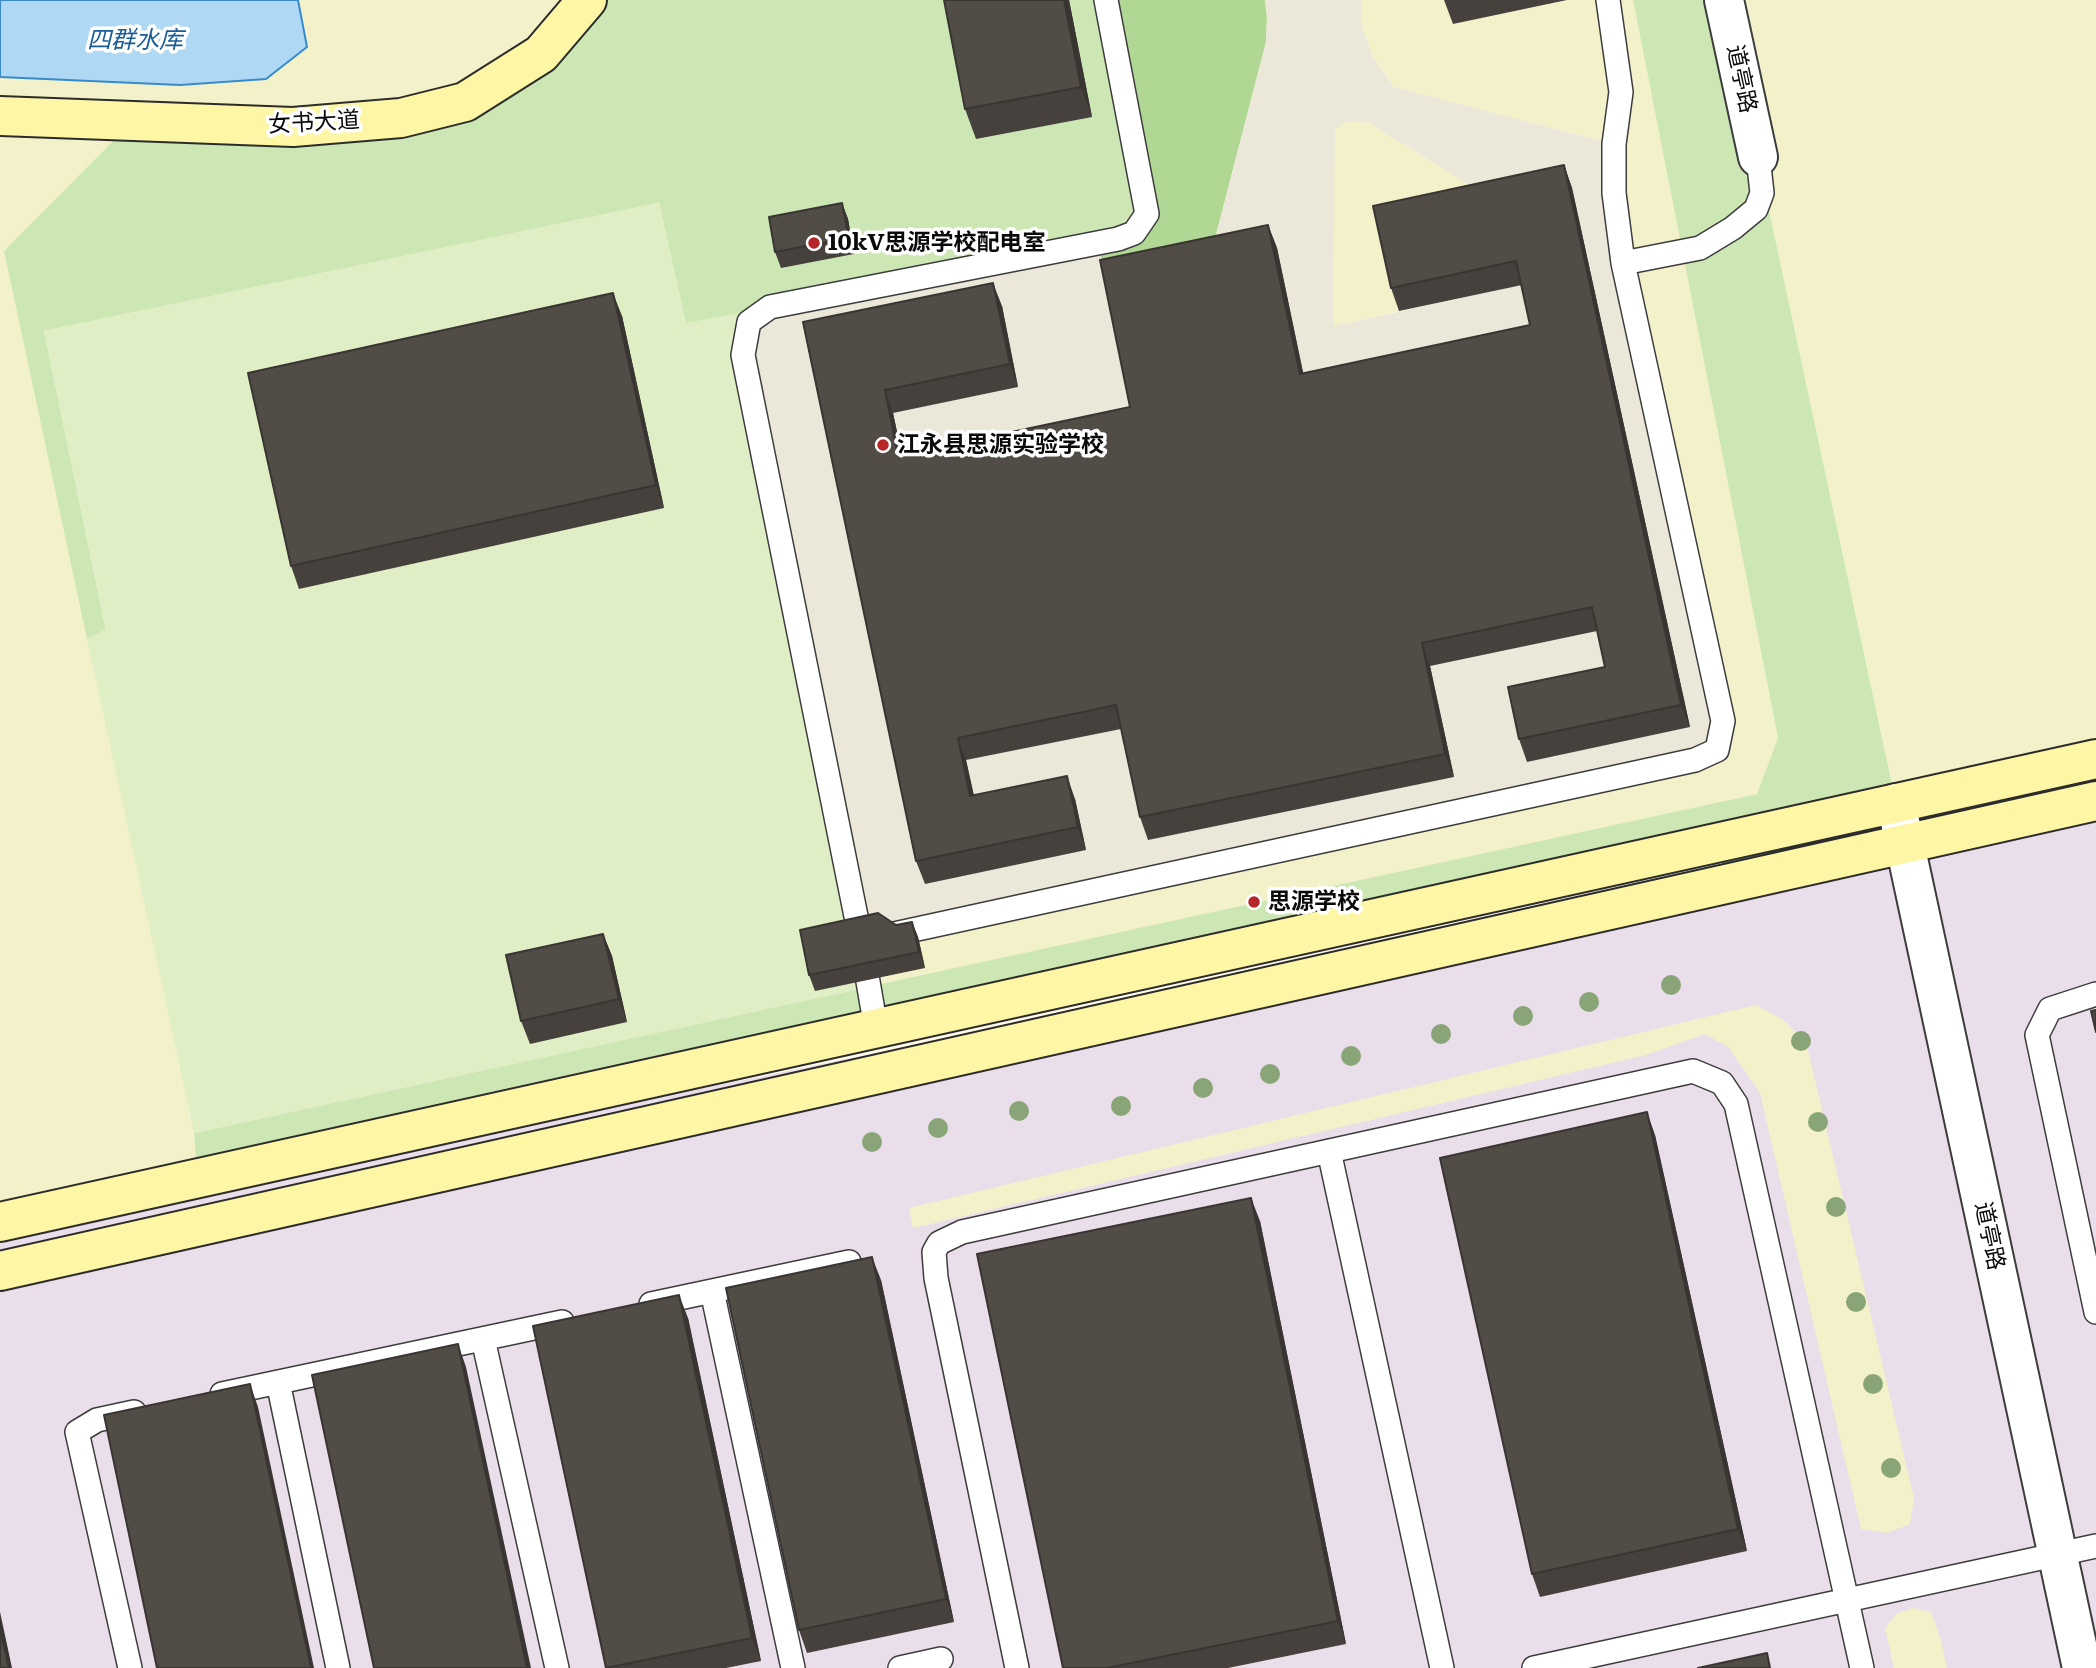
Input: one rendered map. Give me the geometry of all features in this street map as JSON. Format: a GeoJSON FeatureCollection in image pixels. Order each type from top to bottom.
{"type":"FeatureCollection","features":[{"type":"Feature","properties":{"kind":"main road","name":"女书大道"},"geometry":{"type":"LineString","coordinates":[[0,117],[293,127],[401,118],[465,102],[541,54],[587,0]]}},
{"type":"Feature","properties":{"kind":"main road"},"geometry":{"type":"LineString","coordinates":[[0,1222],[2096,759]]}},
{"type":"Feature","properties":{"kind":"main road"},"geometry":{"type":"LineString","coordinates":[[0,1271],[2096,801]]}},
{"type":"Feature","properties":{"kind":"main road"},"geometry":{"type":"LineString","coordinates":[[1247,947],[1256,989]]}},
{"type":"Feature","properties":{"kind":"street","name":"道亭路"},"geometry":{"type":"LineString","coordinates":[[1724,0],[1758,157]]}},
{"type":"Feature","properties":{"kind":"street","name":"道亭路"},"geometry":{"type":"LineString","coordinates":[[1896,803],[2082,1668]]}},
{"type":"Feature","properties":{"kind":"lane"},"geometry":{"type":"LineString","coordinates":[[876,1028],[861,941],[743,355],[749,322],[769,307],[1118,239],[1134,233],[1147,214],[1106,0]]}},
{"type":"Feature","properties":{"kind":"lane"},"geometry":{"type":"LineString","coordinates":[[861,941],[1695,760],[1717,750],[1723,721],[1623,263],[1614,193],[1614,144],[1621,92],[1608,0]]}},
{"type":"Feature","properties":{"kind":"lane"},"geometry":{"type":"LineString","coordinates":[[1623,263],[1700,247],[1734,228],[1756,209],[1762,194],[1758,157]]}},
{"type":"Feature","properties":{"kind":"lane"},"geometry":{"type":"LineString","coordinates":[[2096,994],[2050,1009],[2037,1035],[2096,1312]]}},
{"type":"Feature","properties":{"kind":"lane"},"geometry":{"type":"LineString","coordinates":[[1017,1668],[936,1279],[934,1252],[939,1243],[962,1233],[1693,1071],[1722,1083],[1735,1104],[1862,1668]]}},
{"type":"Feature","properties":{"kind":"lane"},"geometry":{"type":"LineString","coordinates":[[1329,1151],[1442,1668]]}},
{"type":"Feature","properties":{"kind":"lane"},"geometry":{"type":"LineString","coordinates":[[631,1308],[849,1262]]}},
{"type":"Feature","properties":{"kind":"lane"},"geometry":{"type":"LineString","coordinates":[[712,1291],[793,1668]]}},
{"type":"Feature","properties":{"kind":"lane"},"geometry":{"type":"LineString","coordinates":[[200,1398],[577,1319]]}},
{"type":"Feature","properties":{"kind":"lane"},"geometry":{"type":"LineString","coordinates":[[483,1339],[556,1668]]}},
{"type":"Feature","properties":{"kind":"lane"},"geometry":{"type":"LineString","coordinates":[[278,1382],[338,1668]]}},
{"type":"Feature","properties":{"kind":"lane"},"geometry":{"type":"LineString","coordinates":[[130,1668],[77,1432],[97,1420],[161,1407]]}},
{"type":"Feature","properties":{"kind":"lane"},"geometry":{"type":"LineString","coordinates":[[1534,1668],[2096,1546]]}},
{"type":"Feature","properties":{"kind":"lane"},"geometry":{"type":"LineString","coordinates":[[900,1668],[941,1659]]}},
{"type":"Feature","properties":{"kind":"shaded area"},"geometry":{"type":"Polygon","coordinates":[[[0,0],[587,0],[541,54],[4,250],[194,1133],[197,1178],[0,1222],[0,0]]]}},
{"type":"Feature","properties":{"kind":"shaded area"},"geometry":{"type":"Polygon","coordinates":[[[1265,0],[1361,0],[1361,23],[1373,57],[1394,87],[1614,144],[1717,750],[861,941],[743,355],[749,322],[1097,243],[1139,430],[907,479],[811,346],[979,819],[966,760],[1601,630],[1689,727],[1500,204],[1369,123],[1349,121],[1335,129],[1333,326],[1525,284],[1539,347],[1308,396],[1209,262],[1266,43],[1265,0]]]}},
{"type":"Feature","properties":{"kind":"shaded area"},"geometry":{"type":"Polygon","coordinates":[[[1361,0],[1448,0],[1453,24],[1567,0],[1633,0],[1778,738],[1757,794],[869,987],[861,941],[1695,760],[1623,263],[1614,144],[1394,87],[1373,57],[1361,23],[1361,0]]]}},
{"type":"Feature","properties":{"kind":"shaded area"},"geometry":{"type":"Polygon","coordinates":[[[1724,0],[2096,0],[2096,801],[1905,844],[1724,0]]]}},
{"type":"Feature","properties":{"kind":"shaded area"},"geometry":{"type":"Polygon","coordinates":[[[1349,121],[1369,123],[1500,204],[1382,229],[1399,311],[1333,326],[1334,129],[1349,121]]]}},
{"type":"Feature","properties":{"kind":"shaded area"},"geometry":{"type":"Polygon","coordinates":[[[2096,801],[2096,1668],[0,1668],[0,1231],[1905,844],[2096,801]]]}},
{"type":"Feature","properties":{"kind":"shaded area"},"geometry":{"type":"Polygon","coordinates":[[[1756,1005],[1783,1020],[1806,1042],[1914,1498],[1910,1524],[1887,1533],[1861,1529],[1760,1093],[1728,1047],[1705,1034],[1646,1055],[913,1228],[909,1208],[1756,1005]]]}},
{"type":"Feature","properties":{"kind":"shaded area"},"geometry":{"type":"Polygon","coordinates":[[[1914,1608],[1931,1612],[1947,1668],[1894,1668],[1885,1628],[1896,1614],[1914,1608]]]}},
{"type":"Feature","properties":{"kind":"green space"},"geometry":{"type":"Polygon","coordinates":[[[587,0],[1106,0],[1147,214],[1118,239],[686,324],[659,203],[44,331],[106,630],[87,639],[4,251],[133,121],[465,102],[587,0]]]}},
{"type":"Feature","properties":{"kind":"green space"},"geometry":{"type":"Polygon","coordinates":[[[1106,0],[1265,0],[1267,17],[1266,42],[1209,262],[1108,283],[1097,243],[1147,214],[1106,0]]]}},
{"type":"Feature","properties":{"kind":"green space"},"geometry":{"type":"Polygon","coordinates":[[[1633,0],[1724,0],[1896,803],[197,1178],[194,1133],[1757,794],[1778,738],[1633,0]]]}},
{"type":"Feature","properties":{"kind":"green space"},"geometry":{"type":"Polygon","coordinates":[[[659,203],[686,323],[770,307],[869,987],[194,1133],[87,639],[106,629],[44,331],[659,203]]]}},
{"type":"Feature","properties":{"kind":"water","name":"四群水库"},"geometry":{"type":"Polygon","coordinates":[[[0,0],[298,0],[307,47],[266,79],[180,85],[0,77],[0,0]]]}},
{"type":"Feature","properties":{"kind":"building"},"geometry":{"type":"Polygon","coordinates":[[[944,0],[1064,0],[1081,87],[965,109],[944,0]]]}},
{"type":"Feature","properties":{"kind":"building"},"geometry":{"type":"Polygon","coordinates":[[[1564,165],[1681,705],[1519,739],[1508,687],[1605,667],[1592,607],[1422,643],[1445,754],[1140,817],[1116,705],[958,738],[970,796],[1067,776],[1078,827],[916,861],[803,322],[993,283],[1010,364],[885,390],[898,456],[1130,407],[1100,260],[1268,225],[1300,374],[1530,325],[1516,261],[1391,288],[1373,206],[1564,165]]]}},
{"type":"Feature","properties":{"kind":"building"},"geometry":{"type":"Polygon","coordinates":[[[842,203],[849,238],[775,252],[769,217],[842,203]]]}},
{"type":"Feature","properties":{"kind":"building"},"geometry":{"type":"Polygon","coordinates":[[[613,293],[656,485],[291,566],[248,373],[613,293]]]}},
{"type":"Feature","properties":{"kind":"building"},"geometry":{"type":"Polygon","coordinates":[[[878,913],[896,925],[912,922],[919,952],[809,975],[800,930],[878,913]]]}},
{"type":"Feature","properties":{"kind":"building"},"geometry":{"type":"Polygon","coordinates":[[[603,934],[619,999],[521,1021],[506,955],[603,934]]]}},
{"type":"Feature","properties":{"kind":"building"},"geometry":{"type":"Polygon","coordinates":[[[2096,1010],[2096,1032],[2091,1011],[2096,1010]]]}},
{"type":"Feature","properties":{"kind":"building"},"geometry":{"type":"Polygon","coordinates":[[[1647,1112],[1738,1529],[1532,1574],[1440,1158],[1647,1112]]]}},
{"type":"Feature","properties":{"kind":"building"},"geometry":{"type":"Polygon","coordinates":[[[1251,1198],[1338,1621],[1107,1668],[1063,1668],[977,1254],[1251,1198]]]}},
{"type":"Feature","properties":{"kind":"building"},"geometry":{"type":"Polygon","coordinates":[[[872,1257],[946,1599],[799,1630],[726,1288],[872,1257]]]}},
{"type":"Feature","properties":{"kind":"building"},"geometry":{"type":"Polygon","coordinates":[[[679,1295],[752,1638],[606,1668],[533,1326],[679,1295]]]}},
{"type":"Feature","properties":{"kind":"building"},"geometry":{"type":"Polygon","coordinates":[[[458,1344],[527,1668],[374,1668],[312,1375],[458,1344]]]}},
{"type":"Feature","properties":{"kind":"building"},"geometry":{"type":"Polygon","coordinates":[[[250,1384],[311,1668],[157,1668],[104,1415],[250,1384]]]}},
{"type":"Feature","properties":{"kind":"building"},"geometry":{"type":"Polygon","coordinates":[[[0,1628],[9,1668],[0,1668],[0,1628]]]}},
{"type":"Feature","properties":{"kind":"building"},"geometry":{"type":"Polygon","coordinates":[[[1767,1653],[1770,1668],[1698,1668],[1767,1653]]]}},
{"type":"Feature","properties":{"kind":"place","name":"10kV思源学校配电室"},"geometry":{"type":"Point","coordinates":[814,243]}},
{"type":"Feature","properties":{"kind":"place","name":"江永县思源实验学校"},"geometry":{"type":"Point","coordinates":[883,445]}},
{"type":"Feature","properties":{"kind":"place","name":"思源学校"},"geometry":{"type":"Point","coordinates":[1254,902]}}]}
